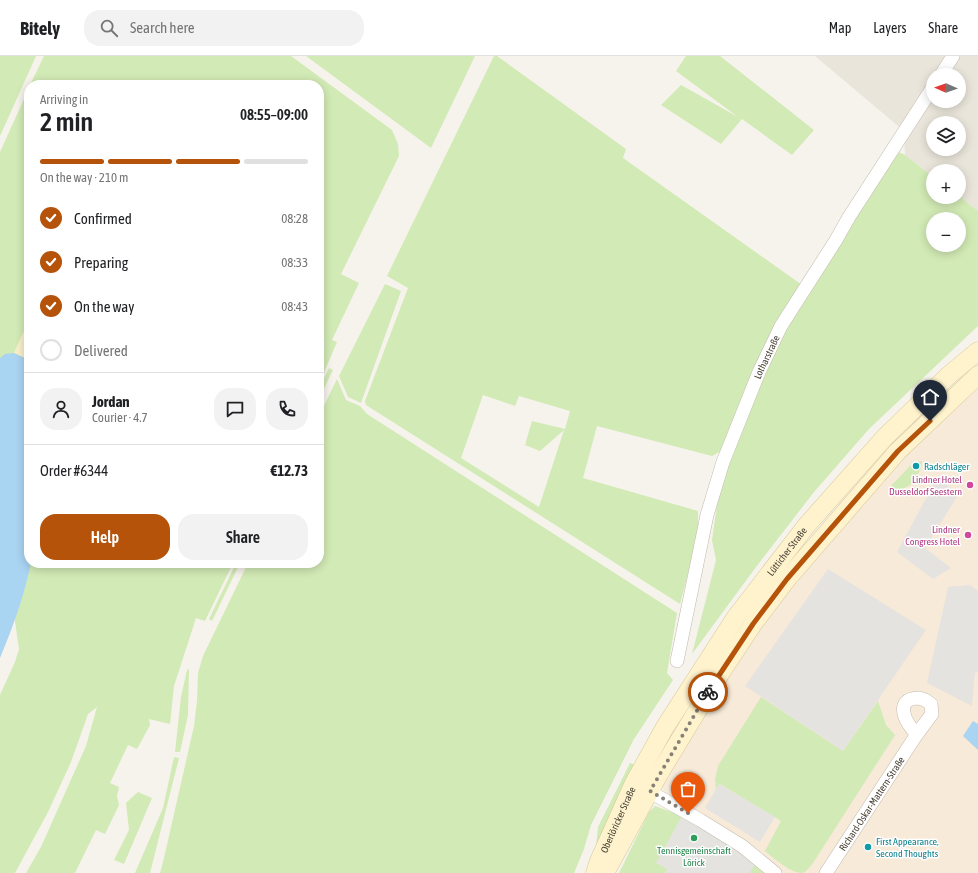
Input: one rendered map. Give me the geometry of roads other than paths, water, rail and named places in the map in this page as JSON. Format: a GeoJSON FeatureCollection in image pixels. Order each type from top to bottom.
{"type":"FeatureCollection","features":[{"type":"Feature","properties":{"kind":"main road","name":"Lütticher Straße"},"geometry":{"type":"LineString","coordinates":[[642,787],[665,727],[736,617],[797,537],[885,437],[949,375],[978,351]]}},
{"type":"Feature","properties":{"kind":"main road","name":"Lütticher Straße"},"geometry":{"type":"LineString","coordinates":[[642,787],[753,624],[787,579],[898,451],[978,375]]}},
{"type":"Feature","properties":{"kind":"main road","name":"Oberlöricker Straße"},"geometry":{"type":"LineString","coordinates":[[595,873],[599,860],[642,787]]}},
{"type":"Feature","properties":{"kind":"main road","name":"Oberlöricker Straße"},"geometry":{"type":"LineString","coordinates":[[605,873],[642,787]]}},
{"type":"Feature","properties":{"kind":"street"},"geometry":{"type":"LineString","coordinates":[[945,68],[953,56]]}},
{"type":"Feature","properties":{"kind":"street","name":"Lotharstraße"},"geometry":{"type":"LineString","coordinates":[[677,661],[707,515],[723,462],[759,372],[781,326],[926,98]]}},
{"type":"Feature","properties":{"kind":"street","name":"Richard-Oskar-Mattern-Straße"},"geometry":{"type":"LineString","coordinates":[[826,873],[917,734]]}},
{"type":"Feature","properties":{"kind":"street","name":"Oberlöricker Straße"},"geometry":{"type":"LineString","coordinates":[[642,787],[742,846],[775,873]]}},
{"type":"Feature","properties":{"kind":"water"},"geometry":{"type":"Polygon","coordinates":[[[14,353],[24,358],[24,568],[30,568],[18,611],[0,658],[0,358],[5,354],[14,353]]]}},
{"type":"Feature","properties":{"kind":"water"},"geometry":{"type":"Polygon","coordinates":[[[973,721],[978,724],[978,750],[963,736],[973,721]]]}},
{"type":"Feature","properties":{"kind":"place","name":"Radschläger"},"geometry":{"type":"Point","coordinates":[916,466]}},
{"type":"Feature","properties":{"kind":"place","name":"Lindner Hotel Dusseldorf Seestern"},"geometry":{"type":"Point","coordinates":[970,485]}},
{"type":"Feature","properties":{"kind":"place","name":"Lindner Congress Hotel"},"geometry":{"type":"Point","coordinates":[968,535]}},
{"type":"Feature","properties":{"kind":"place","name":"Tennisgemeinschaft Lörick"},"geometry":{"type":"Point","coordinates":[694,838]}},
{"type":"Feature","properties":{"kind":"place","name":"First Appearance, Second Thoughts"},"geometry":{"type":"Point","coordinates":[868,847]}}]}
